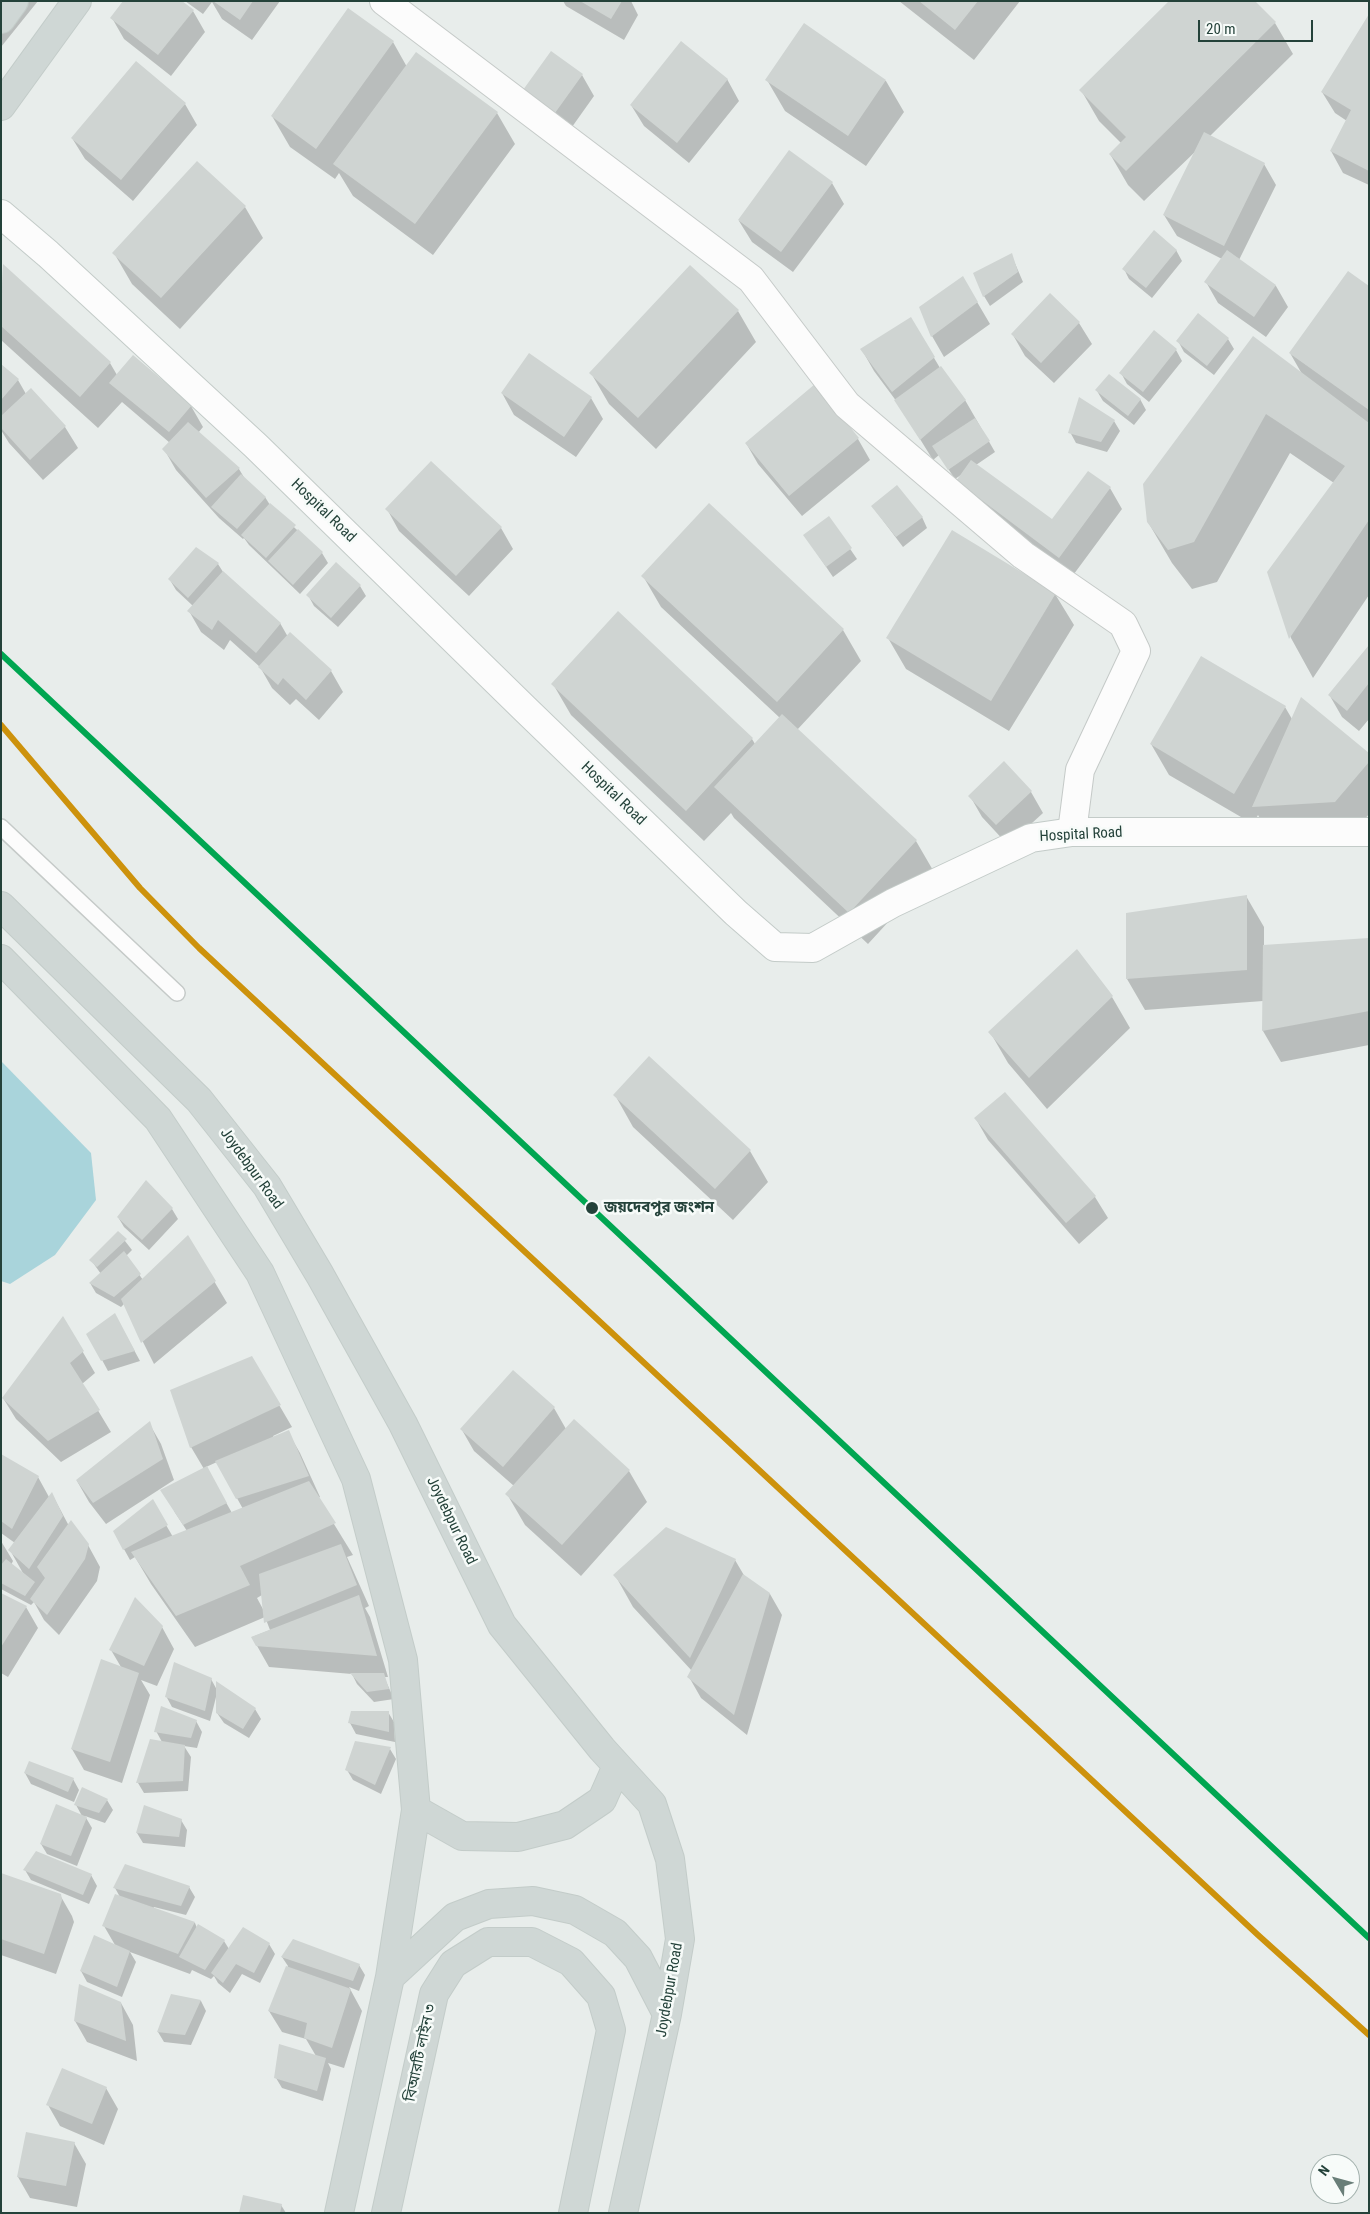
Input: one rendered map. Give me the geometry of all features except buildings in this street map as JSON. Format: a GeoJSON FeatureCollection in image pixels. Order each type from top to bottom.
{"type":"FeatureCollection","features":[{"type":"Feature","properties":{"kind":"main road"},"geometry":{"type":"LineString","coordinates":[[1,19],[14,1]]}},
{"type":"Feature","properties":{"kind":"main road"},"geometry":{"type":"LineString","coordinates":[[1,106],[77,1]]}},
{"type":"Feature","properties":{"kind":"main road"},"geometry":{"type":"LineString","coordinates":[[384,1],[751,279],[847,405],[1023,555],[1123,624],[1136,651],[1080,770],[1072,832]]}},
{"type":"Feature","properties":{"kind":"main road","name":"Hospital Road"},"geometry":{"type":"LineString","coordinates":[[1,214],[48,254],[256,446],[736,913],[774,946],[813,948],[893,903],[1031,838],[1072,832],[1369,832]]}},
{"type":"Feature","properties":{"kind":"main road","name":"Joydebpur Road"},"geometry":{"type":"LineString","coordinates":[[1,906],[199,1100],[267,1186],[320,1275],[403,1424],[502,1625],[617,1766],[652,1804],[670,1859],[680,1939],[667,2014],[623,2213]]}},
{"type":"Feature","properties":{"kind":"main road"},"geometry":{"type":"LineString","coordinates":[[1,959],[158,1119],[260,1273],[356,1479],[403,1660],[416,1810],[390,1977],[340,2213]]}},
{"type":"Feature","properties":{"kind":"main road"},"geometry":{"type":"LineString","coordinates":[[416,1810],[462,1836],[518,1837],[565,1825],[602,1800],[617,1766]]}},
{"type":"Feature","properties":{"kind":"main road"},"geometry":{"type":"LineString","coordinates":[[390,1977],[455,1917],[489,1904],[533,1901],[574,1910],[615,1933],[638,1958],[667,2014]]}},
{"type":"Feature","properties":{"kind":"main road","name":"বিআরটি লাইন ৩"},"geometry":{"type":"LineString","coordinates":[[386,2213],[434,1994],[453,1964],[488,1942],[532,1942],[571,1962],[601,1996],[611,2030],[573,2213]]}},
{"type":"Feature","properties":{"kind":"lane"},"geometry":{"type":"LineString","coordinates":[[1,827],[177,993]]}},
{"type":"Feature","properties":{"kind":"water"},"geometry":{"type":"Polygon","coordinates":[[[1,1061],[91,1153],[96,1200],[55,1255],[10,1284],[1,1281],[1,1061]]]}},
{"type":"Feature","properties":{"kind":"transit line"},"geometry":{"type":"LineString","coordinates":[[1,654],[1369,1938]]}},
{"type":"Feature","properties":{"kind":"transit line"},"geometry":{"type":"LineString","coordinates":[[1,725],[140,888],[199,948],[1258,1935],[1369,2035]]}},
{"type":"Feature","properties":{"kind":"place","name":"জয়দেবপুর জংশন"},"geometry":{"type":"Point","coordinates":[592,1208]}}]}
